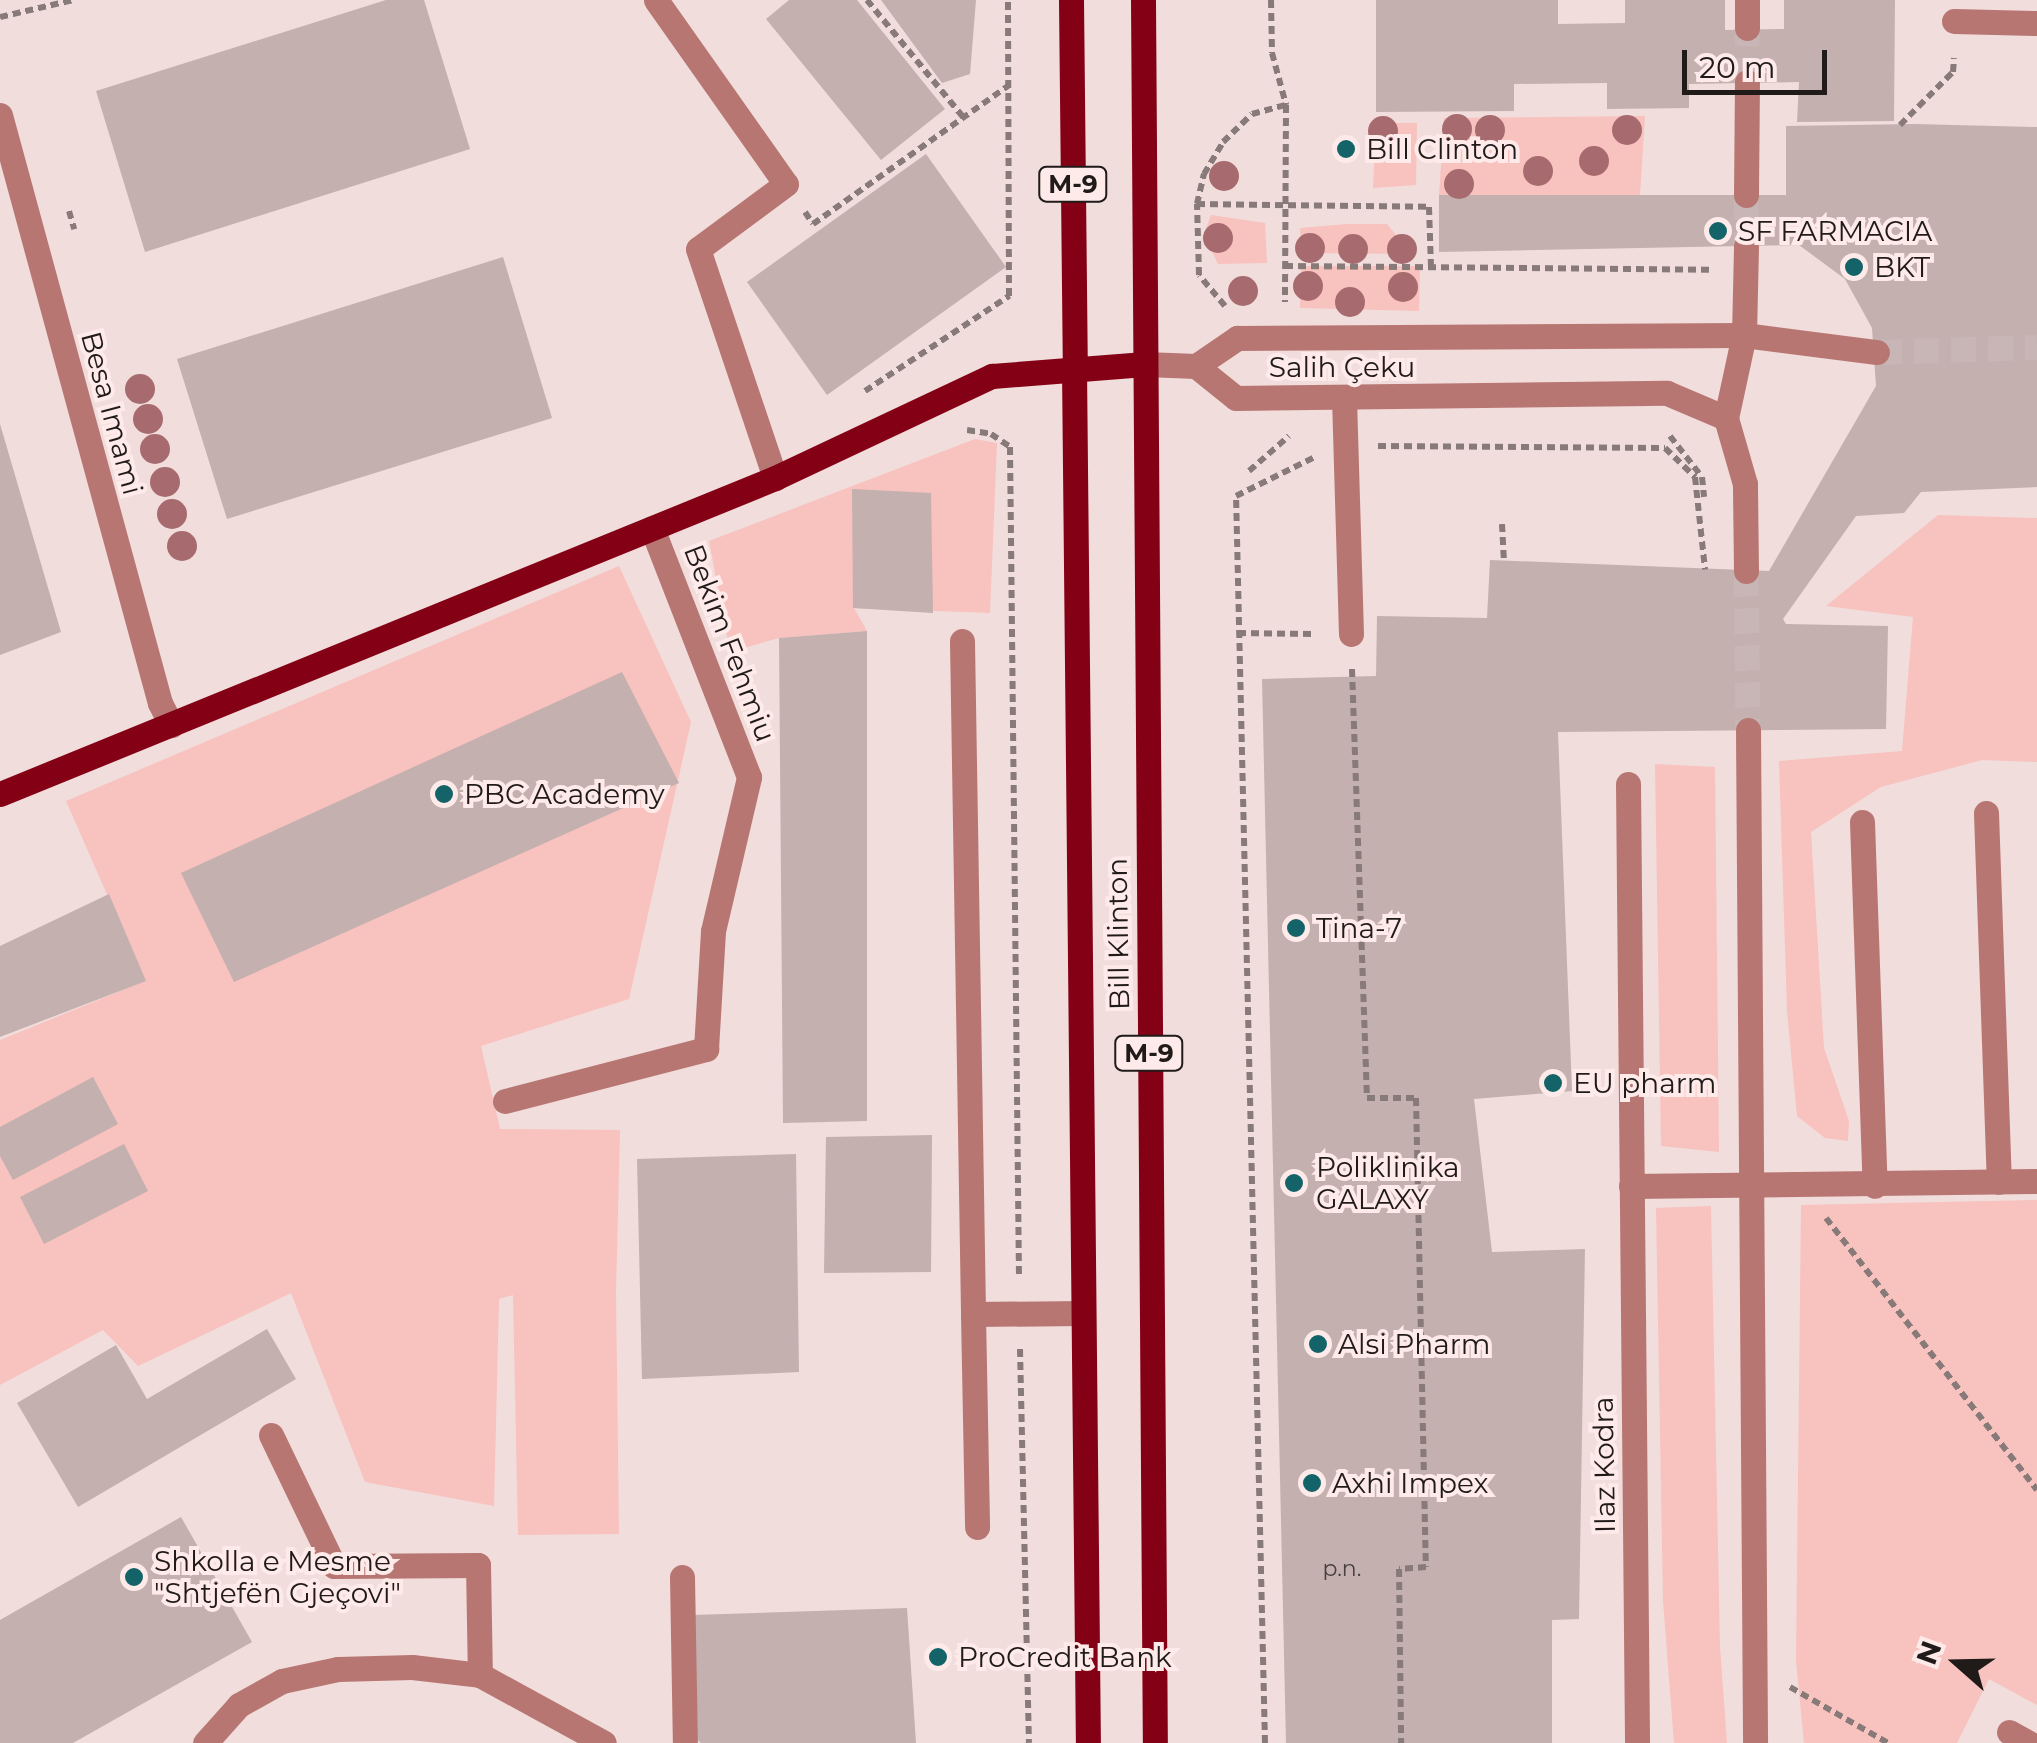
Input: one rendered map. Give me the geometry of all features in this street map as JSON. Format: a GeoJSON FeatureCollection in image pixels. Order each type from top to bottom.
{"type":"FeatureCollection","features":[{"type":"Feature","properties":{"kind":"main road","name":"M-9"},"geometry":{"type":"LineString","coordinates":[[1071,0],[1075,368]]}},
{"type":"Feature","properties":{"kind":"main road","name":"M-9"},"geometry":{"type":"LineString","coordinates":[[1144,0],[1145,364]]}},
{"type":"Feature","properties":{"kind":"main road","name":"Bekim Fehmiu"},"geometry":{"type":"LineString","coordinates":[[0,794],[775,478],[992,376],[1145,364]]}},
{"type":"Feature","properties":{"kind":"main road","name":"Bill Klinton"},"geometry":{"type":"LineString","coordinates":[[1145,364],[1155,1743]]}},
{"type":"Feature","properties":{"kind":"main road","name":"Bill Klinton"},"geometry":{"type":"LineString","coordinates":[[1075,368],[1088,1743]]}},
{"type":"Feature","properties":{"kind":"street"},"geometry":{"type":"LineString","coordinates":[[656,0],[786,184],[698,248],[775,478]]}},
{"type":"Feature","properties":{"kind":"street"},"geometry":{"type":"LineString","coordinates":[[1747,0],[1747,28]]}},
{"type":"Feature","properties":{"kind":"street"},"geometry":{"type":"LineString","coordinates":[[1954,21],[2037,23]]}},
{"type":"Feature","properties":{"kind":"street"},"geometry":{"type":"LineString","coordinates":[[1746,195],[1747,82]]}},
{"type":"Feature","properties":{"kind":"street","name":"Besa Imami"},"geometry":{"type":"LineString","coordinates":[[0,115],[160,703],[171,724]]}},
{"type":"Feature","properties":{"kind":"street"},"geometry":{"type":"LineString","coordinates":[[1746,258],[1744,335],[1726,418],[1745,484],[1746,571]]}},
{"type":"Feature","properties":{"kind":"street","name":"Salih Çeku"},"geometry":{"type":"LineString","coordinates":[[1726,418],[1667,392],[1236,398],[1196,366],[1237,338],[1744,335],[1877,352]]}},
{"type":"Feature","properties":{"kind":"street"},"geometry":{"type":"LineString","coordinates":[[1145,364],[1196,366]]}},
{"type":"Feature","properties":{"kind":"street"},"geometry":{"type":"LineString","coordinates":[[1344,398],[1352,634]]}},
{"type":"Feature","properties":{"kind":"street","name":"Bekim Fehmiu"},"geometry":{"type":"LineString","coordinates":[[505,1100],[706,1049],[713,931],[750,777],[652,528]]}},
{"type":"Feature","properties":{"kind":"street"},"geometry":{"type":"LineString","coordinates":[[962,641],[977,1528]]}},
{"type":"Feature","properties":{"kind":"street"},"geometry":{"type":"LineString","coordinates":[[1748,730],[1755,1743]]}},
{"type":"Feature","properties":{"kind":"street","name":"Ilaz Kodra"},"geometry":{"type":"LineString","coordinates":[[1628,784],[1638,1743]]}},
{"type":"Feature","properties":{"kind":"street"},"geometry":{"type":"LineString","coordinates":[[1986,813],[1999,1182]]}},
{"type":"Feature","properties":{"kind":"street"},"geometry":{"type":"LineString","coordinates":[[1862,822],[1875,1186]]}},
{"type":"Feature","properties":{"kind":"street"},"geometry":{"type":"LineString","coordinates":[[1631,1186],[1875,1186],[2037,1181]]}},
{"type":"Feature","properties":{"kind":"street"},"geometry":{"type":"LineString","coordinates":[[974,1314],[1083,1314]]}},
{"type":"Feature","properties":{"kind":"street"},"geometry":{"type":"LineString","coordinates":[[271,1434],[334,1566],[478,1565],[480,1675]]}},
{"type":"Feature","properties":{"kind":"street"},"geometry":{"type":"LineString","coordinates":[[682,1577],[684,1743]]}},
{"type":"Feature","properties":{"kind":"street"},"geometry":{"type":"LineString","coordinates":[[205,1743],[239,1705],[282,1681],[338,1669],[412,1667],[480,1675],[604,1743]]}},
{"type":"Feature","properties":{"kind":"path"},"geometry":{"type":"LineString","coordinates":[[0,17],[73,0]]}},
{"type":"Feature","properties":{"kind":"path"},"geometry":{"type":"LineString","coordinates":[[867,0],[964,118]]}},
{"type":"Feature","properties":{"kind":"path"},"geometry":{"type":"LineString","coordinates":[[1008,0],[1010,296]]}},
{"type":"Feature","properties":{"kind":"path"},"geometry":{"type":"LineString","coordinates":[[1271,0],[1272,53],[1286,105],[1286,266],[1430,267],[1746,258]]}},
{"type":"Feature","properties":{"kind":"path"},"geometry":{"type":"LineString","coordinates":[[1900,125],[1954,72]]}},
{"type":"Feature","properties":{"kind":"path"},"geometry":{"type":"LineString","coordinates":[[786,184],[813,224],[1009,86]]}},
{"type":"Feature","properties":{"kind":"path"},"geometry":{"type":"LineString","coordinates":[[1236,315],[1214,298],[1199,275],[1197,204],[1204,174],[1223,142],[1252,114],[1286,105]]}},
{"type":"Feature","properties":{"kind":"path"},"geometry":{"type":"LineString","coordinates":[[1197,204],[1434,207],[1430,267]]}},
{"type":"Feature","properties":{"kind":"path"},"geometry":{"type":"LineString","coordinates":[[1249,471],[1288,436],[1665,448],[1695,477],[1709,569],[1702,478],[1666,433]]}},
{"type":"Feature","properties":{"kind":"path"},"geometry":{"type":"LineString","coordinates":[[991,434],[1010,447],[1019,1315],[1029,1743]]}},
{"type":"Feature","properties":{"kind":"path"},"geometry":{"type":"LineString","coordinates":[[1265,1743],[1236,496],[1345,436]]}},
{"type":"Feature","properties":{"kind":"path"},"geometry":{"type":"LineString","coordinates":[[1502,524],[1504,561]]}},
{"type":"Feature","properties":{"kind":"path"},"geometry":{"type":"LineString","coordinates":[[1238,633],[1352,634]]}},
{"type":"Feature","properties":{"kind":"path"},"geometry":{"type":"LineString","coordinates":[[1352,676],[1367,1098],[1416,1098],[1426,1567],[1399,1569],[1401,1743]]}},
{"type":"Feature","properties":{"kind":"path"},"geometry":{"type":"LineString","coordinates":[[1778,1186],[1817,1206],[2037,1490]]}},
{"type":"Feature","properties":{"kind":"path"},"geometry":{"type":"LineString","coordinates":[[1755,1666],[1888,1743]]}},
{"type":"Feature","properties":{"kind":"shaded area"},"geometry":{"type":"Polygon","coordinates":[[[1645,116],[1640,195],[1439,195],[1444,118],[1645,116]]]}},
{"type":"Feature","properties":{"kind":"shaded area"},"geometry":{"type":"Polygon","coordinates":[[[1376,123],[1417,123],[1416,185],[1373,188],[1376,123]]]}},
{"type":"Feature","properties":{"kind":"shaded area"},"geometry":{"type":"Polygon","coordinates":[[[1211,215],[1265,223],[1267,263],[1218,264],[1204,234],[1211,215]]]}},
{"type":"Feature","properties":{"kind":"shaded area"},"geometry":{"type":"Polygon","coordinates":[[[1387,224],[1411,254],[1302,253],[1300,228],[1387,224]]]}},
{"type":"Feature","properties":{"kind":"shaded area"},"geometry":{"type":"Polygon","coordinates":[[[1301,266],[1420,266],[1419,311],[1300,308],[1301,266]]]}},
{"type":"Feature","properties":{"kind":"shaded area"},"geometry":{"type":"Polygon","coordinates":[[[975,439],[997,443],[990,613],[854,608],[867,631],[779,638],[730,652],[709,541],[975,439]]]}},
{"type":"Feature","properties":{"kind":"shaded area"},"geometry":{"type":"Polygon","coordinates":[[[1938,515],[2037,518],[2037,762],[1982,760],[1881,787],[1811,832],[1824,1048],[1849,1121],[1848,1141],[1825,1138],[1797,1116],[1787,1011],[1779,761],[1902,751],[1913,617],[1826,606],[1938,515]]]}},
{"type":"Feature","properties":{"kind":"shaded area"},"geometry":{"type":"Polygon","coordinates":[[[619,566],[691,722],[629,999],[481,1046],[500,1129],[620,1130],[616,1293],[619,1534],[518,1535],[513,1295],[499,1299],[494,1506],[365,1482],[291,1293],[138,1366],[103,1330],[0,1385],[0,1040],[145,981],[66,801],[619,566]]]}},
{"type":"Feature","properties":{"kind":"shaded area"},"geometry":{"type":"Polygon","coordinates":[[[1655,764],[1715,767],[1719,1152],[1661,1146],[1655,764]]]}},
{"type":"Feature","properties":{"kind":"shaded area"},"geometry":{"type":"Polygon","coordinates":[[[2037,1200],[2037,1705],[1989,1679],[1957,1743],[1804,1743],[1796,1661],[1801,1205],[2037,1200]]]}},
{"type":"Feature","properties":{"kind":"shaded area"},"geometry":{"type":"Polygon","coordinates":[[[1711,1206],[1720,1647],[1727,1743],[1674,1743],[1663,1601],[1656,1208],[1711,1206]]]}},
{"type":"Feature","properties":{"kind":"building"},"geometry":{"type":"Polygon","coordinates":[[[386,0],[424,0],[470,149],[145,252],[96,91],[386,0]]]}},
{"type":"Feature","properties":{"kind":"building"},"geometry":{"type":"Polygon","coordinates":[[[789,0],[857,0],[945,109],[881,160],[766,19],[789,0]]]}},
{"type":"Feature","properties":{"kind":"building"},"geometry":{"type":"Polygon","coordinates":[[[881,0],[976,0],[970,74],[942,83],[881,0]]]}},
{"type":"Feature","properties":{"kind":"building"},"geometry":{"type":"Polygon","coordinates":[[[1376,0],[1558,0],[1558,24],[1625,23],[1625,0],[1725,0],[1725,30],[1784,29],[1784,0],[1895,0],[1894,121],[1797,122],[1799,82],[1689,84],[1689,108],[1607,109],[1607,83],[1514,84],[1514,111],[1376,112],[1376,0]]]}},
{"type":"Feature","properties":{"kind":"building"},"geometry":{"type":"Polygon","coordinates":[[[1786,126],[2037,127],[2037,487],[1921,492],[1904,513],[1856,516],[1783,619],[1786,624],[1888,626],[1886,729],[1558,732],[1572,1091],[1474,1099],[1492,1252],[1585,1249],[1579,1619],[1552,1620],[1552,1743],[1286,1743],[1262,679],[1376,676],[1377,616],[1487,618],[1490,560],[1769,571],[1876,386],[1872,328],[1845,279],[1799,245],[1439,252],[1439,195],[1786,195],[1786,126]]]}},
{"type":"Feature","properties":{"kind":"building"},"geometry":{"type":"Polygon","coordinates":[[[926,154],[1006,267],[827,395],[747,282],[926,154]]]}},
{"type":"Feature","properties":{"kind":"building"},"geometry":{"type":"Polygon","coordinates":[[[503,257],[552,418],[227,519],[177,359],[503,257]]]}},
{"type":"Feature","properties":{"kind":"building"},"geometry":{"type":"Polygon","coordinates":[[[0,424],[61,632],[0,655],[0,424]]]}},
{"type":"Feature","properties":{"kind":"building"},"geometry":{"type":"Polygon","coordinates":[[[852,489],[931,493],[933,613],[853,608],[852,489]]]}},
{"type":"Feature","properties":{"kind":"building"},"geometry":{"type":"Polygon","coordinates":[[[867,631],[867,1121],[783,1123],[779,638],[867,631]]]}},
{"type":"Feature","properties":{"kind":"building"},"geometry":{"type":"Polygon","coordinates":[[[622,672],[679,783],[234,982],[181,873],[622,672]]]}},
{"type":"Feature","properties":{"kind":"building"},"geometry":{"type":"Polygon","coordinates":[[[109,894],[146,981],[0,1037],[0,946],[109,894]]]}},
{"type":"Feature","properties":{"kind":"building"},"geometry":{"type":"Polygon","coordinates":[[[93,1077],[118,1124],[13,1180],[0,1156],[0,1127],[93,1077]]]}},
{"type":"Feature","properties":{"kind":"building"},"geometry":{"type":"Polygon","coordinates":[[[932,1135],[931,1272],[824,1273],[826,1137],[932,1135]]]}},
{"type":"Feature","properties":{"kind":"building"},"geometry":{"type":"Polygon","coordinates":[[[124,1144],[148,1191],[44,1244],[20,1197],[124,1144]]]}},
{"type":"Feature","properties":{"kind":"building"},"geometry":{"type":"Polygon","coordinates":[[[796,1154],[799,1372],[642,1379],[637,1159],[796,1154]]]}},
{"type":"Feature","properties":{"kind":"building"},"geometry":{"type":"Polygon","coordinates":[[[267,1329],[296,1379],[78,1507],[17,1403],[116,1345],[147,1399],[267,1329]]]}},
{"type":"Feature","properties":{"kind":"building"},"geometry":{"type":"Polygon","coordinates":[[[181,1517],[252,1642],[73,1743],[0,1743],[0,1620],[181,1517]]]}},
{"type":"Feature","properties":{"kind":"building"},"geometry":{"type":"Polygon","coordinates":[[[907,1608],[916,1743],[701,1743],[688,1732],[693,1615],[907,1608]]]}},
{"type":"Feature","properties":{"kind":"tunnel"},"geometry":{"type":"LineString","coordinates":[[1747,28],[1747,82]]}},
{"type":"Feature","properties":{"kind":"tunnel"},"geometry":{"type":"LineString","coordinates":[[1746,195],[1746,246]]}},
{"type":"Feature","properties":{"kind":"tunnel"},"geometry":{"type":"LineString","coordinates":[[1877,352],[2037,347]]}},
{"type":"Feature","properties":{"kind":"tunnel"},"geometry":{"type":"LineString","coordinates":[[1746,571],[1748,730]]}},
{"type":"Feature","properties":{"kind":"place","name":"Bill Clinton"},"geometry":{"type":"Point","coordinates":[1346,149]}},
{"type":"Feature","properties":{"kind":"place","name":"SF FARMACIA"},"geometry":{"type":"Point","coordinates":[1718,231]}},
{"type":"Feature","properties":{"kind":"place","name":"BKT"},"geometry":{"type":"Point","coordinates":[1854,267]}},
{"type":"Feature","properties":{"kind":"place","name":"PBC Academy"},"geometry":{"type":"Point","coordinates":[444,794]}},
{"type":"Feature","properties":{"kind":"place","name":"Tina-7"},"geometry":{"type":"Point","coordinates":[1296,928]}},
{"type":"Feature","properties":{"kind":"place","name":"EU pharm"},"geometry":{"type":"Point","coordinates":[1553,1083]}},
{"type":"Feature","properties":{"kind":"place","name":"Poliklinika GALAXY"},"geometry":{"type":"Point","coordinates":[1294,1183]}},
{"type":"Feature","properties":{"kind":"place","name":"Alsi Pharm"},"geometry":{"type":"Point","coordinates":[1318,1344]}},
{"type":"Feature","properties":{"kind":"place","name":"Axhi Impex"},"geometry":{"type":"Point","coordinates":[1312,1483]}},
{"type":"Feature","properties":{"kind":"place","name":"Shkolla e Mesme \"Shtjefën Gjeçovi\""},"geometry":{"type":"Point","coordinates":[134,1577]}},
{"type":"Feature","properties":{"kind":"place","name":"ProCredit Bank"},"geometry":{"type":"Point","coordinates":[938,1657]}}]}
